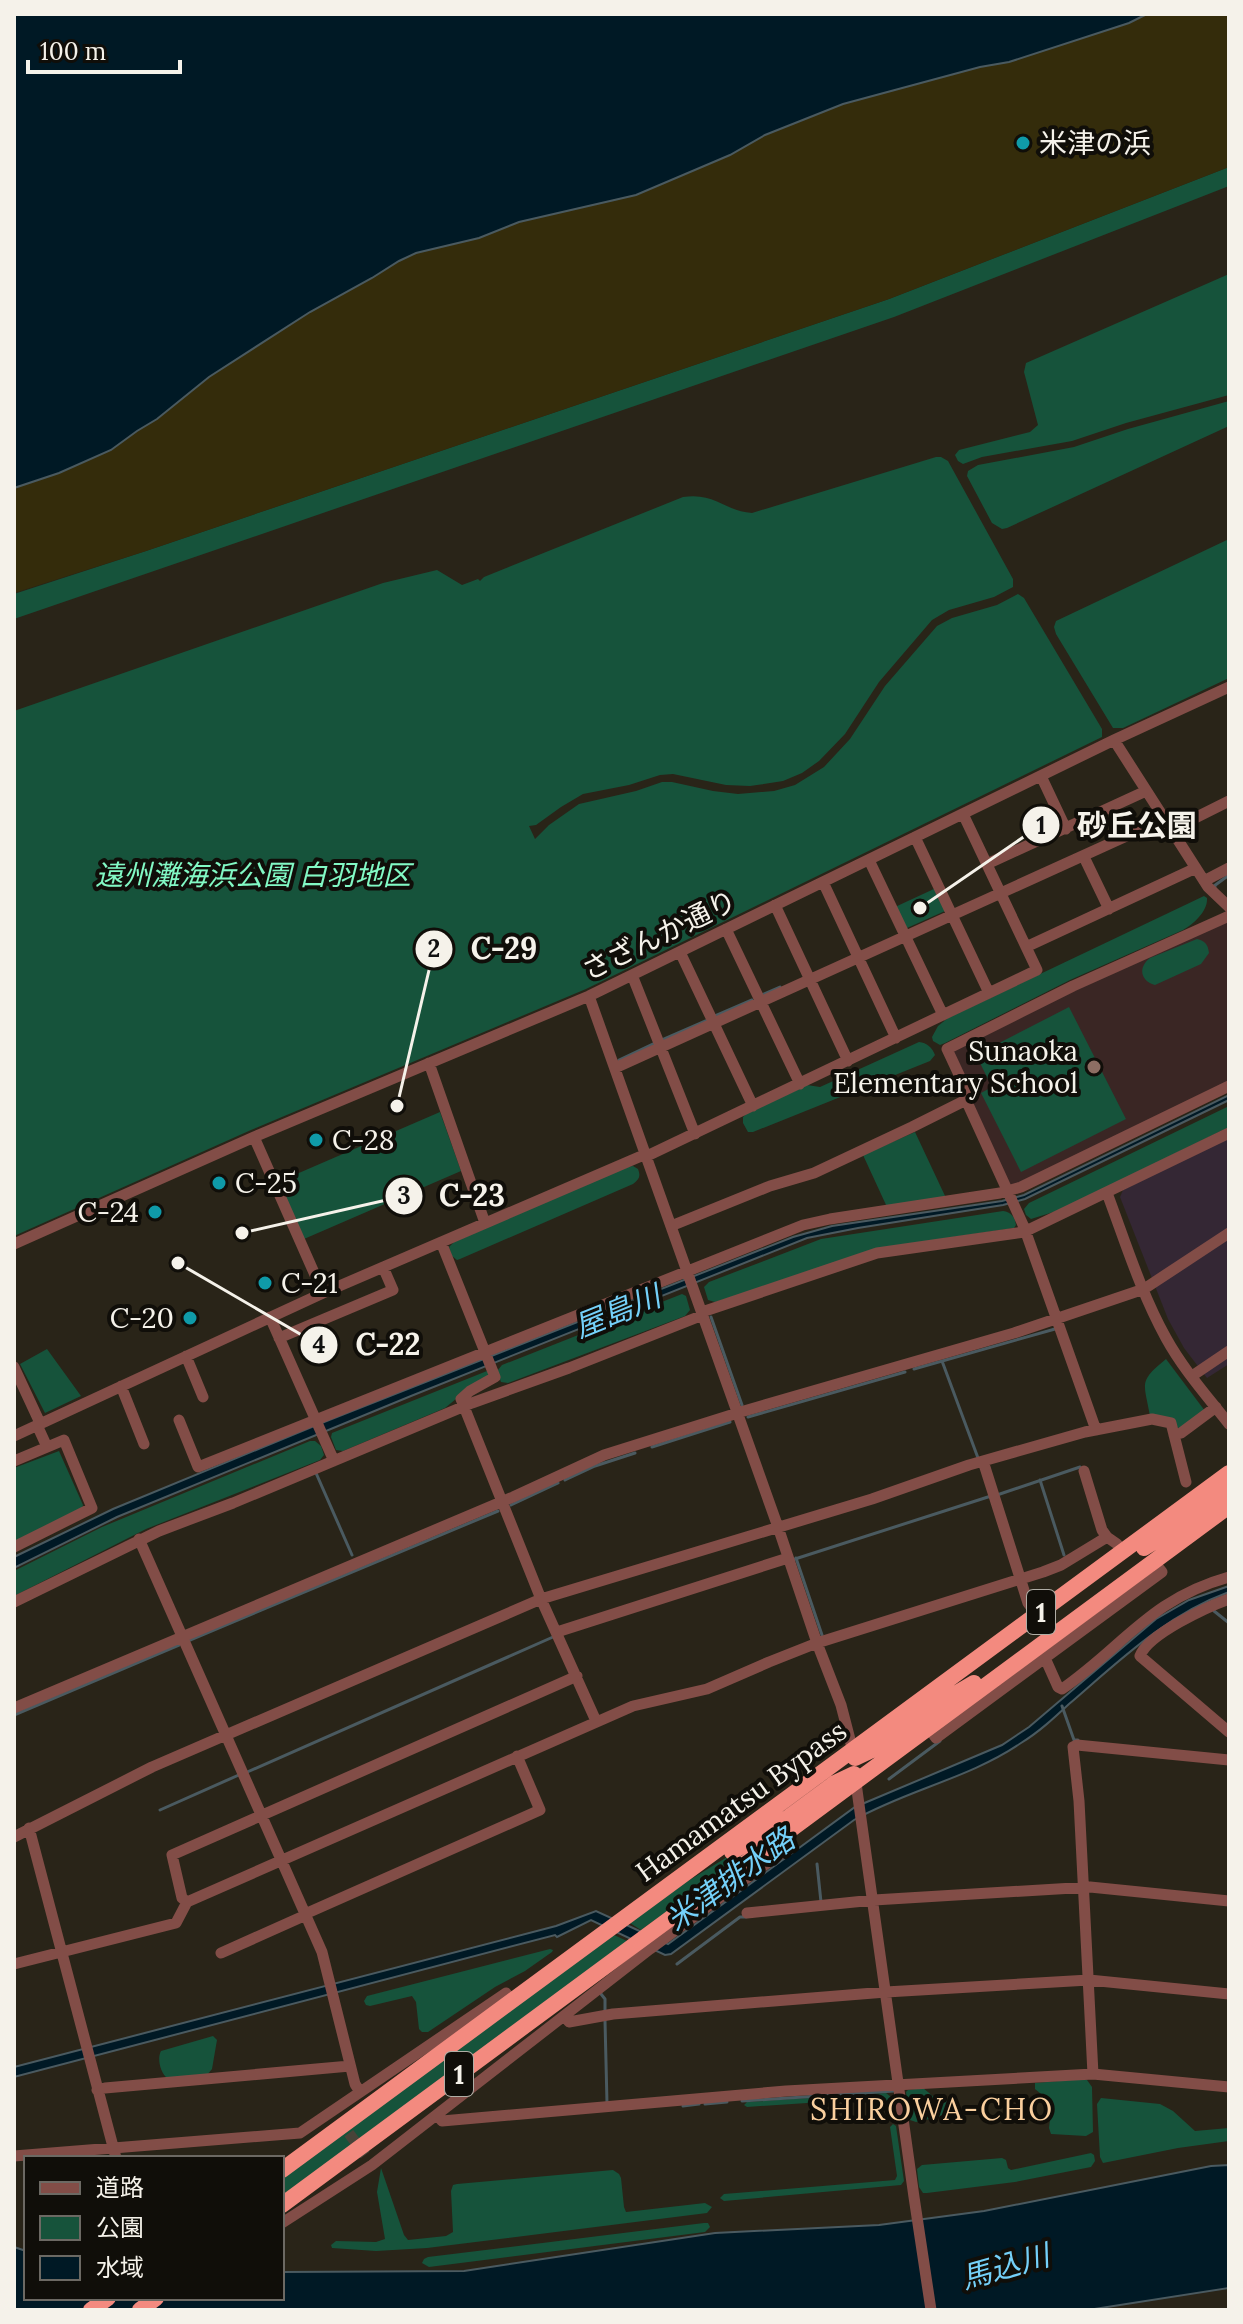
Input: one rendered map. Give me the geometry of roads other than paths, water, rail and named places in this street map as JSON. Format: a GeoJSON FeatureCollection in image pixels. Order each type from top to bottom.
{"type":"FeatureCollection","features":[{"type":"Feature","properties":{"kind":"highway","name":"Hamamatsu Bypass"},"geometry":{"type":"LineString","coordinates":[[284,2204],[650,1942],[784,1835],[855,1766],[1037,1615],[1229,1473]]}},
{"type":"Feature","properties":{"kind":"highway"},"geometry":{"type":"LineString","coordinates":[[1096,1572],[1130,1556],[1229,1492]]}},
{"type":"Feature","properties":{"kind":"highway","name":"Hamamatsu Bypass"},"geometry":{"type":"LineString","coordinates":[[284,2169],[687,1873],[855,1766],[929,1728],[1040,1654],[1229,1506]]}},
{"type":"Feature","properties":{"kind":"highway"},"geometry":{"type":"LineString","coordinates":[[687,1873],[722,1858],[789,1817],[920,1715],[1040,1654]]}},
{"type":"Feature","properties":{"kind":"street","name":"さざんか通り"},"geometry":{"type":"LineString","coordinates":[[14,1244],[254,1137],[589,996],[1229,687]]}},
{"type":"Feature","properties":{"kind":"street"},"geometry":{"type":"LineString","coordinates":[[1114,740],[1204,881],[1229,907]]}},
{"type":"Feature","properties":{"kind":"street"},"geometry":{"type":"LineString","coordinates":[[1041,776],[1066,829]]}},
{"type":"Feature","properties":{"kind":"street"},"geometry":{"type":"LineString","coordinates":[[987,864],[1146,791]]}},
{"type":"Feature","properties":{"kind":"street"},"geometry":{"type":"LineString","coordinates":[[615,1068],[1084,857],[1229,801]]}},
{"type":"Feature","properties":{"kind":"street"},"geometry":{"type":"LineString","coordinates":[[14,1436],[323,1293],[695,1134],[1037,970],[963,814]]}},
{"type":"Feature","properties":{"kind":"street"},"geometry":{"type":"LineString","coordinates":[[915,837],[989,993]]}},
{"type":"Feature","properties":{"kind":"street"},"geometry":{"type":"LineString","coordinates":[[1084,857],[1109,909]]}},
{"type":"Feature","properties":{"kind":"street"},"geometry":{"type":"LineString","coordinates":[[869,860],[943,1015]]}},
{"type":"Feature","properties":{"kind":"street"},"geometry":{"type":"LineString","coordinates":[[1026,947],[1196,868]]}},
{"type":"Feature","properties":{"kind":"street"},"geometry":{"type":"LineString","coordinates":[[1204,881],[1229,868]]}},
{"type":"Feature","properties":{"kind":"street"},"geometry":{"type":"LineString","coordinates":[[823,882],[896,1038]]}},
{"type":"Feature","properties":{"kind":"street"},"geometry":{"type":"LineString","coordinates":[[775,905],[848,1061]]}},
{"type":"Feature","properties":{"kind":"street"},"geometry":{"type":"LineString","coordinates":[[1096,1430],[1026,1231],[966,1100],[968,1094],[947,1049],[1073,986],[1229,916]]}},
{"type":"Feature","properties":{"kind":"street"},"geometry":{"type":"LineString","coordinates":[[726,929],[800,1084]]}},
{"type":"Feature","properties":{"kind":"street"},"geometry":{"type":"LineString","coordinates":[[680,952],[753,1106]]}},
{"type":"Feature","properties":{"kind":"street"},"geometry":{"type":"LineString","coordinates":[[632,975],[695,1134]]}},
{"type":"Feature","properties":{"kind":"street"},"geometry":{"type":"LineString","coordinates":[[589,996],[841,1705],[855,1766],[931,2310]]}},
{"type":"Feature","properties":{"kind":"street"},"geometry":{"type":"LineString","coordinates":[[429,1063],[485,1223]]}},
{"type":"Feature","properties":{"kind":"street"},"geometry":{"type":"LineString","coordinates":[[179,1420],[198,1467],[817,1222],[1010,1193],[1229,1086]]}},
{"type":"Feature","properties":{"kind":"street"},"geometry":{"type":"LineString","coordinates":[[671,1226],[770,1186],[814,1173],[966,1100]]}},
{"type":"Feature","properties":{"kind":"street"},"geometry":{"type":"LineString","coordinates":[[14,1602],[139,1539],[702,1314],[877,1253],[1026,1231],[1229,1133]]}},
{"type":"Feature","properties":{"kind":"street"},"geometry":{"type":"LineString","coordinates":[[254,1137],[323,1293]]}},
{"type":"Feature","properties":{"kind":"street"},"geometry":{"type":"LineString","coordinates":[[1107,1193],[1166,1339],[1229,1424]]}},
{"type":"Feature","properties":{"kind":"street"},"geometry":{"type":"LineString","coordinates":[[14,1708],[502,1502],[604,1455],[1057,1320],[1144,1289],[1229,1233]]}},
{"type":"Feature","properties":{"kind":"street"},"geometry":{"type":"LineString","coordinates":[[441,1242],[495,1377],[461,1399],[541,1599],[596,1721]]}},
{"type":"Feature","properties":{"kind":"street"},"geometry":{"type":"LineString","coordinates":[[279,1338],[393,1290],[383,1267]]}},
{"type":"Feature","properties":{"kind":"street"},"geometry":{"type":"LineString","coordinates":[[270,1317],[334,1461]]}},
{"type":"Feature","properties":{"kind":"street"},"geometry":{"type":"LineString","coordinates":[[1192,1376],[1229,1351]]}},
{"type":"Feature","properties":{"kind":"street"},"geometry":{"type":"LineString","coordinates":[[186,1356],[203,1397]]}},
{"type":"Feature","properties":{"kind":"street"},"geometry":{"type":"LineString","coordinates":[[14,1367],[47,1447]]}},
{"type":"Feature","properties":{"kind":"street"},"geometry":{"type":"LineString","coordinates":[[121,1386],[144,1444]]}},
{"type":"Feature","properties":{"kind":"street"},"geometry":{"type":"LineString","coordinates":[[1174,1435],[1216,1407]]}},
{"type":"Feature","properties":{"kind":"street"},"geometry":{"type":"LineString","coordinates":[[14,1837],[152,1767],[541,1599],[872,1499],[983,1461],[1096,1430],[1152,1419],[1171,1423],[1186,1482]]}},
{"type":"Feature","properties":{"kind":"street"},"geometry":{"type":"LineString","coordinates":[[14,1461],[64,1440],[92,1508],[14,1547]]}},
{"type":"Feature","properties":{"kind":"street"},"geometry":{"type":"LineString","coordinates":[[983,1461],[1028,1603],[1037,1615]]}},
{"type":"Feature","properties":{"kind":"street"},"geometry":{"type":"LineString","coordinates":[[1084,1471],[1102,1530],[1123,1551]]}},
{"type":"Feature","properties":{"kind":"street"},"geometry":{"type":"LineString","coordinates":[[14,1964],[176,1923],[187,1902],[596,1721],[643,1702],[707,1689],[817,1643],[1020,1580],[1061,1565],[1107,1537]]}},
{"type":"Feature","properties":{"kind":"street"},"geometry":{"type":"LineString","coordinates":[[139,1539],[322,1952],[350,2066],[360,2092]]}},
{"type":"Feature","properties":{"kind":"street"},"geometry":{"type":"LineString","coordinates":[[557,1632],[788,1558]]}},
{"type":"Feature","properties":{"kind":"street"},"geometry":{"type":"LineString","coordinates":[[1040,1654],[1058,1687],[1064,1688],[1163,1605],[1192,1589],[1229,1577]]}},
{"type":"Feature","properties":{"kind":"street"},"geometry":{"type":"LineString","coordinates":[[1229,1599],[1180,1622],[1151,1643],[1140,1656],[1229,1732]]}},
{"type":"Feature","properties":{"kind":"street"},"geometry":{"type":"LineString","coordinates":[[187,1902],[182,1898],[172,1855],[577,1676]]}},
{"type":"Feature","properties":{"kind":"street"},"geometry":{"type":"LineString","coordinates":[[1093,2074],[1079,1801],[1073,1747],[1229,1760]]}},
{"type":"Feature","properties":{"kind":"street"},"geometry":{"type":"LineString","coordinates":[[221,1953],[540,1810],[517,1756]]}},
{"type":"Feature","properties":{"kind":"street"},"geometry":{"type":"LineString","coordinates":[[29,1828],[114,2153]]}},
{"type":"Feature","properties":{"kind":"street"},"geometry":{"type":"LineString","coordinates":[[747,1913],[874,1900],[1084,1887],[1229,1901]]}},
{"type":"Feature","properties":{"kind":"street"},"geometry":{"type":"LineString","coordinates":[[284,2222],[368,2160],[437,2115],[565,2016],[650,1942]]}},
{"type":"Feature","properties":{"kind":"street"},"geometry":{"type":"LineString","coordinates":[[565,2016],[569,2022],[613,2014],[886,1992],[1089,1980],[1229,1994]]}},
{"type":"Feature","properties":{"kind":"street"},"geometry":{"type":"LineString","coordinates":[[14,2156],[114,2153],[300,2133],[336,2115],[360,2092],[506,1993],[512,2001]]}},
{"type":"Feature","properties":{"kind":"street"},"geometry":{"type":"LineString","coordinates":[[97,2090],[350,2066]]}},
{"type":"Feature","properties":{"kind":"street"},"geometry":{"type":"LineString","coordinates":[[437,2115],[442,2121],[786,2091],[1093,2074],[1229,2087]]}},
{"type":"Feature","properties":{"kind":"water"},"geometry":{"type":"Polygon","coordinates":[[[14,14],[1147,14],[1129,23],[1009,62],[843,104],[765,135],[730,155],[636,195],[519,222],[479,238],[416,253],[310,312],[209,377],[157,419],[111,450],[59,473],[14,488],[14,14]]]}},
{"type":"Feature","properties":{"kind":"water","name":"屋島川"},"geometry":{"type":"Polygon","coordinates":[[[1229,1095],[1229,1100],[1025,1199],[807,1238],[117,1517],[14,1568],[14,1557],[113,1509],[319,1424],[793,1237],[832,1226],[1002,1201],[1024,1195],[1229,1095]]]}},
{"type":"Feature","properties":{"kind":"water"},"geometry":{"type":"Polygon","coordinates":[[[1229,1586],[1229,1592],[1184,1613],[1144,1640],[1028,1739],[981,1766],[854,1820],[671,1954],[665,1955],[591,1920],[557,1937],[555,1935],[14,2077],[14,2067],[556,1926],[596,1911],[668,1944],[855,1807],[1002,1745],[1029,1727],[1156,1619],[1189,1600],[1229,1586]]]}},
{"type":"Feature","properties":{"kind":"water","name":"馬込川"},"geometry":{"type":"Polygon","coordinates":[[[1229,2165],[1229,2288],[1088,2310],[14,2310],[14,2247],[24,2250],[24,2300],[284,2300],[284,2272],[464,2271],[715,2233],[879,2225],[984,2211],[1229,2165]]]}},
{"type":"Feature","properties":{"kind":"waterway"},"geometry":{"type":"LineString","coordinates":[[1215,887],[1229,875]]}},
{"type":"Feature","properties":{"kind":"waterway"},"geometry":{"type":"LineString","coordinates":[[762,995],[780,987]]}},
{"type":"Feature","properties":{"kind":"waterway"},"geometry":{"type":"LineString","coordinates":[[715,1016],[752,1000]]}},
{"type":"Feature","properties":{"kind":"waterway"},"geometry":{"type":"LineString","coordinates":[[662,1040],[708,1020]]}},
{"type":"Feature","properties":{"kind":"waterway"},"geometry":{"type":"LineString","coordinates":[[619,1060],[655,1043]]}},
{"type":"Feature","properties":{"kind":"waterway"},"geometry":{"type":"LineString","coordinates":[[711,1317],[742,1405]]}},
{"type":"Feature","properties":{"kind":"waterway"},"geometry":{"type":"LineString","coordinates":[[914,1369],[1055,1329]]}},
{"type":"Feature","properties":{"kind":"waterway"},"geometry":{"type":"LineString","coordinates":[[942,1361],[978,1458]]}},
{"type":"Feature","properties":{"kind":"waterway"},"geometry":{"type":"LineString","coordinates":[[748,1417],[905,1372]]}},
{"type":"Feature","properties":{"kind":"waterway"},"geometry":{"type":"LineString","coordinates":[[652,1447],[730,1422]]}},
{"type":"Feature","properties":{"kind":"waterway"},"geometry":{"type":"LineString","coordinates":[[565,1480],[635,1453]]}},
{"type":"Feature","properties":{"kind":"waterway"},"geometry":{"type":"LineString","coordinates":[[997,1495],[1080,1467]]}},
{"type":"Feature","properties":{"kind":"waterway"},"geometry":{"type":"LineString","coordinates":[[316,1473],[352,1555]]}},
{"type":"Feature","properties":{"kind":"waterway"},"geometry":{"type":"LineString","coordinates":[[1040,1480],[1064,1555]]}},
{"type":"Feature","properties":{"kind":"waterway"},"geometry":{"type":"LineString","coordinates":[[511,1505],[558,1483]]}},
{"type":"Feature","properties":{"kind":"waterway"},"geometry":{"type":"LineString","coordinates":[[795,1559],[991,1496]]}},
{"type":"Feature","properties":{"kind":"waterway"},"geometry":{"type":"LineString","coordinates":[[190,1640],[498,1511]]}},
{"type":"Feature","properties":{"kind":"waterway"},"geometry":{"type":"LineString","coordinates":[[796,1558],[822,1635]]}},
{"type":"Feature","properties":{"kind":"waterway"},"geometry":{"type":"LineString","coordinates":[[1214,1611],[1229,1623]]}},
{"type":"Feature","properties":{"kind":"waterway"},"geometry":{"type":"LineString","coordinates":[[245,1773],[553,1637]]}},
{"type":"Feature","properties":{"kind":"waterway"},"geometry":{"type":"LineString","coordinates":[[14,1715],[179,1645]]}},
{"type":"Feature","properties":{"kind":"waterway"},"geometry":{"type":"LineString","coordinates":[[1062,1706],[1074,1740],[1078,1740]]}},
{"type":"Feature","properties":{"kind":"waterway"},"geometry":{"type":"LineString","coordinates":[[889,1779],[940,1741]]}},
{"type":"Feature","properties":{"kind":"waterway"},"geometry":{"type":"LineString","coordinates":[[160,1810],[241,1774]]}},
{"type":"Feature","properties":{"kind":"waterway"},"geometry":{"type":"LineString","coordinates":[[817,1864],[821,1902]]}},
{"type":"Feature","properties":{"kind":"waterway"},"geometry":{"type":"LineString","coordinates":[[677,1964],[740,1917],[746,1917]]}},
{"type":"Feature","properties":{"kind":"waterway"},"geometry":{"type":"LineString","coordinates":[[601,1994],[605,1999],[605,2011]]}},
{"type":"Feature","properties":{"kind":"waterway"},"geometry":{"type":"LineString","coordinates":[[605,2021],[607,2103]]}},
{"type":"Feature","properties":{"kind":"waterway"},"geometry":{"type":"LineString","coordinates":[[742,2101],[894,2091]]}},
{"type":"Feature","properties":{"kind":"waterway"},"geometry":{"type":"LineString","coordinates":[[705,2104],[727,2102]]}},
{"type":"Feature","properties":{"kind":"waterway"},"geometry":{"type":"LineString","coordinates":[[683,2106],[699,2104]]}},
{"type":"Feature","properties":{"kind":"tunnel"},"geometry":{"type":"LineString","coordinates":[[339,2120],[365,2155]]}},
{"type":"Feature","properties":{"kind":"place","name":"米津の浜"},"geometry":{"type":"Point","coordinates":[1023,143]}},
{"type":"Feature","properties":{"kind":"place","name":"砂丘公園"},"geometry":{"type":"Point","coordinates":[920,908]}},
{"type":"Feature","properties":{"kind":"place","name":"Sunaoka Elementary School"},"geometry":{"type":"Point","coordinates":[1094,1067]}},
{"type":"Feature","properties":{"kind":"place","name":"C-29"},"geometry":{"type":"Point","coordinates":[397,1106]}},
{"type":"Feature","properties":{"kind":"place","name":"C-28"},"geometry":{"type":"Point","coordinates":[316,1140]}},
{"type":"Feature","properties":{"kind":"place","name":"C-25"},"geometry":{"type":"Point","coordinates":[219,1183]}},
{"type":"Feature","properties":{"kind":"place","name":"C-24"},"geometry":{"type":"Point","coordinates":[155,1212]}},
{"type":"Feature","properties":{"kind":"place","name":"C-23"},"geometry":{"type":"Point","coordinates":[242,1233]}},
{"type":"Feature","properties":{"kind":"place","name":"C-22"},"geometry":{"type":"Point","coordinates":[178,1263]}},
{"type":"Feature","properties":{"kind":"place","name":"C-21"},"geometry":{"type":"Point","coordinates":[265,1283]}},
{"type":"Feature","properties":{"kind":"place","name":"C-20"},"geometry":{"type":"Point","coordinates":[190,1318]}},
{"type":"Feature","properties":{"kind":"district","name":"SHIROWA-CHO"},"geometry":{"type":"Point","coordinates":[932,2109]}},
{"type":"Feature","properties":{"kind":"park label","name":"遠州灘海浜公園 白羽地区"},"geometry":{"type":"Point","coordinates":[253,875]}},
{"type":"Feature","properties":{"kind":"water label","name":"米津排水路"},"geometry":{"type":"Point","coordinates":[730,1879]}}]}
